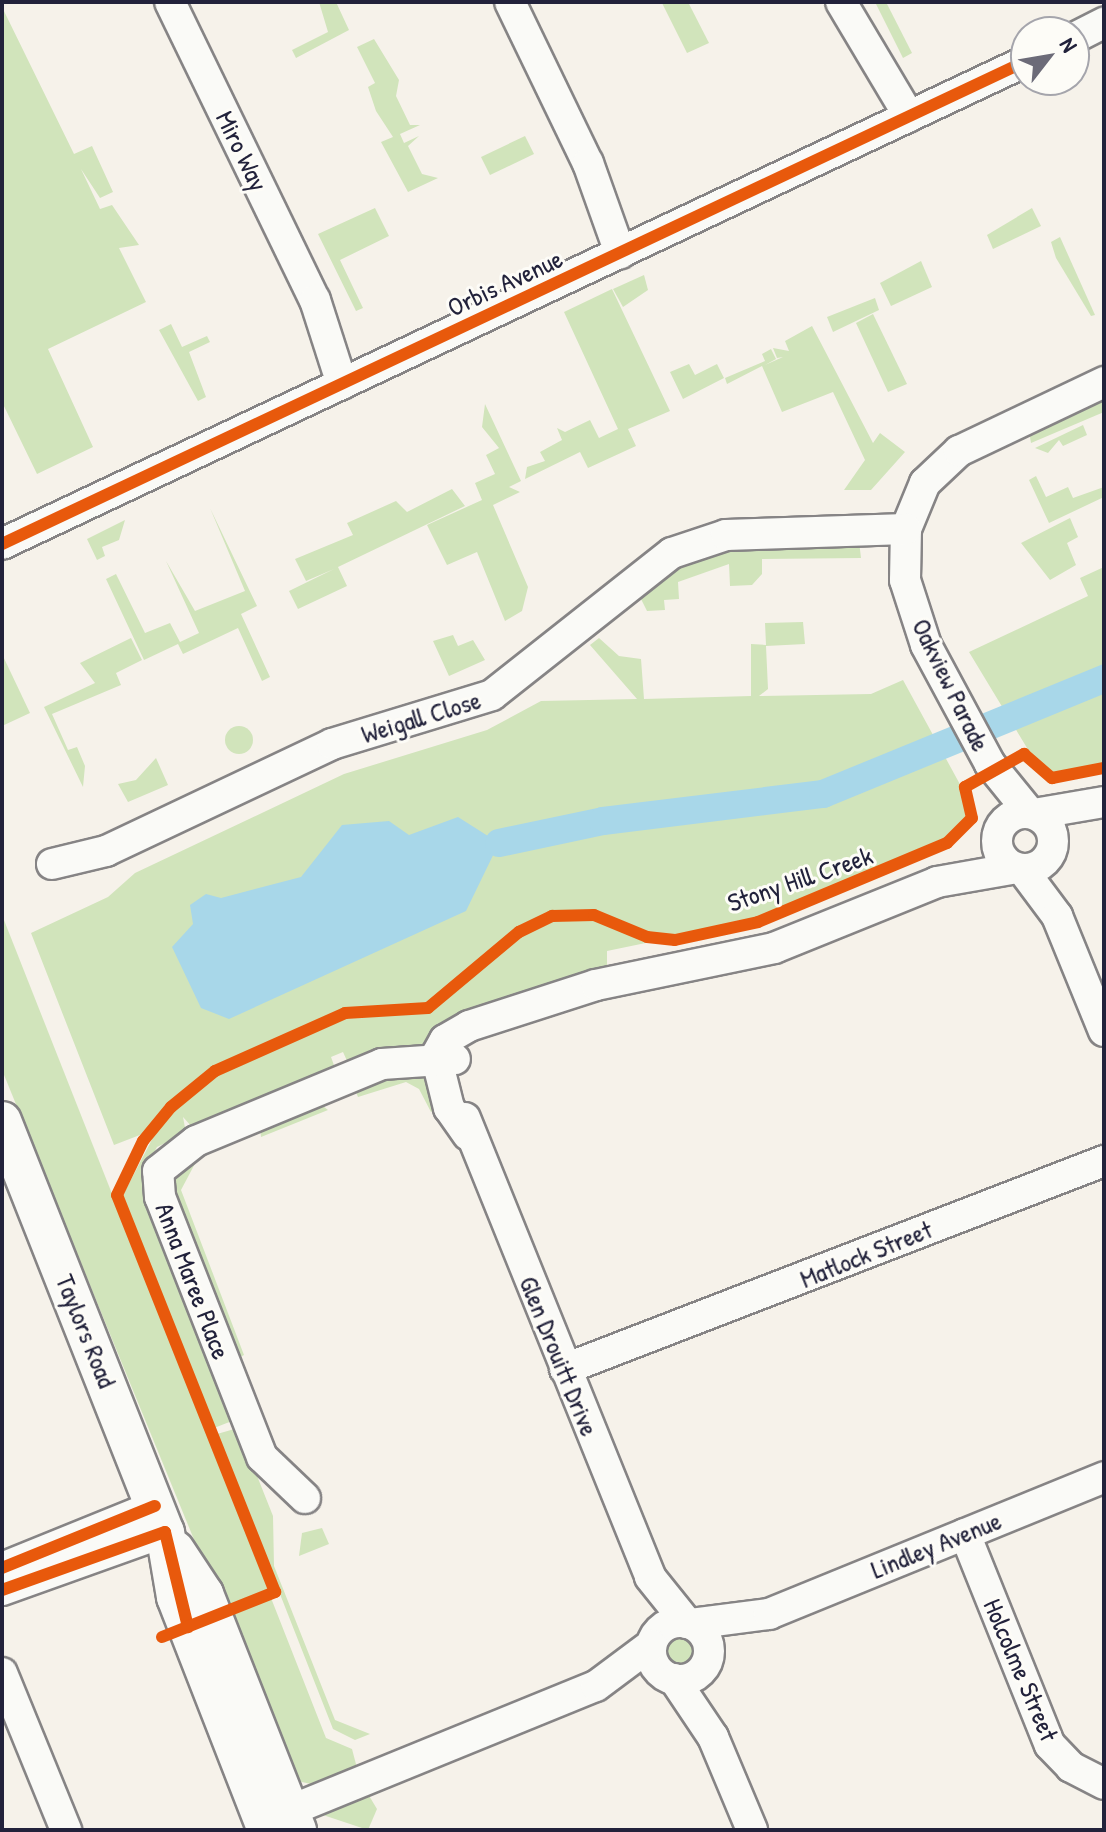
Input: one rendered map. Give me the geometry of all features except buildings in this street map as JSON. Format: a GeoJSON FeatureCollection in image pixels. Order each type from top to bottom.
{"type":"FeatureCollection","features":[{"type":"Feature","properties":{"kind":"street","name":"Miro Way"},"geometry":{"type":"LineString","coordinates":[[170,2],[353,379]]}},
{"type":"Feature","properties":{"kind":"street"},"geometry":{"type":"LineString","coordinates":[[510,2],[630,248]]}},
{"type":"Feature","properties":{"kind":"street"},"geometry":{"type":"LineString","coordinates":[[841,2],[899,121]]}},
{"type":"Feature","properties":{"kind":"street","name":"Orbis Avenue"},"geometry":{"type":"LineString","coordinates":[[2,544],[1010,69]]}},
{"type":"Feature","properties":{"kind":"street","name":"Oakview Parade"},"geometry":{"type":"LineString","coordinates":[[1031,813],[990,764],[938,669],[905,580],[906,529],[925,483],[959,451],[1104,382]]}},
{"type":"Feature","properties":{"kind":"street","name":"Weigall Close"},"geometry":{"type":"LineString","coordinates":[[52,864],[106,851],[332,744],[492,695],[672,553],[726,535],[906,529]]}},
{"type":"Feature","properties":{"kind":"street","name":"Oakview Parade"},"geometry":{"type":"LineString","coordinates":[[990,764],[997,835]]}},
{"type":"Feature","properties":{"kind":"street"},"geometry":{"type":"LineString","coordinates":[[937,882],[997,835],[1010,817],[1104,802]]}},
{"type":"Feature","properties":{"kind":"street"},"geometry":{"type":"LineString","coordinates":[[446,1058],[456,1032],[596,985],[784,945],[937,882],[1019,868],[1050,853],[1104,802]]}},
{"type":"Feature","properties":{"kind":"street"},"geometry":{"type":"LineString","coordinates":[[1031,813],[1048,825],[1057,916],[1104,1031]]}},
{"type":"Feature","properties":{"kind":"street"},"geometry":{"type":"LineString","coordinates":[[997,835],[1001,856],[1019,868],[1057,916]]}},
{"type":"Feature","properties":{"kind":"street","name":"Glen Drouitt Drive"},"geometry":{"type":"LineString","coordinates":[[446,1058],[449,1108],[468,1135],[650,1577],[689,1624]]}},
{"type":"Feature","properties":{"kind":"street","name":"Anna Maree Place"},"geometry":{"type":"LineString","coordinates":[[305,1498],[262,1457],[160,1197],[158,1171],[176,1152],[396,1060],[446,1058]]}},
{"type":"Feature","properties":{"kind":"street","name":"Taylors Road"},"geometry":{"type":"LineString","coordinates":[[2,1121],[163,1526],[204,1594],[279,1823]]}},
{"type":"Feature","properties":{"kind":"street","name":"Matlock Street"},"geometry":{"type":"LineString","coordinates":[[568,1377],[1090,1164],[1104,1150]]}},
{"type":"Feature","properties":{"kind":"street","name":"Lindley Avenue"},"geometry":{"type":"LineString","coordinates":[[689,1624],[769,1614],[1104,1477]]}},
{"type":"Feature","properties":{"kind":"street"},"geometry":{"type":"LineString","coordinates":[[2,1568],[163,1526]]}},
{"type":"Feature","properties":{"kind":"street"},"geometry":{"type":"LineString","coordinates":[[2,1590],[163,1526]]}},
{"type":"Feature","properties":{"kind":"street","name":"Holcolme Street"},"geometry":{"type":"LineString","coordinates":[[965,1534],[1050,1745],[1071,1767],[1104,1784]]}},
{"type":"Feature","properties":{"kind":"street","name":"Glen Drouitt Drive"},"geometry":{"type":"LineString","coordinates":[[650,1577],[653,1641]]}},
{"type":"Feature","properties":{"kind":"street","name":"Lindley Avenue"},"geometry":{"type":"LineString","coordinates":[[705,1664],[769,1614]]}},
{"type":"Feature","properties":{"kind":"street"},"geometry":{"type":"LineString","coordinates":[[279,1823],[596,1686],[653,1641],[668,1624],[689,1624],[704,1635],[713,1737]]}},
{"type":"Feature","properties":{"kind":"street"},"geometry":{"type":"LineString","coordinates":[[653,1641],[668,1677],[713,1737],[752,1830]]}},
{"type":"Feature","properties":{"kind":"street"},"geometry":{"type":"LineString","coordinates":[[2,1658],[6,1681],[66,1830]]}},
{"type":"Feature","properties":{"kind":"street"},"geometry":{"type":"LineString","coordinates":[[596,1686],[668,1677],[705,1664]]}},
{"type":"Feature","properties":{"kind":"green space"},"geometry":{"type":"Polygon","coordinates":[[[319,2],[336,2],[349,30],[296,58],[292,50],[328,32],[319,2]]]}},
{"type":"Feature","properties":{"kind":"green space"},"geometry":{"type":"Polygon","coordinates":[[[688,2],[709,43],[687,53],[662,3],[688,2]]]}},
{"type":"Feature","properties":{"kind":"green space"},"geometry":{"type":"Polygon","coordinates":[[[875,2],[886,2],[912,53],[903,58],[875,2]]]}},
{"type":"Feature","properties":{"kind":"green space"},"geometry":{"type":"Polygon","coordinates":[[[2,7],[74,154],[92,146],[113,192],[100,198],[81,169],[100,209],[112,205],[139,245],[119,248],[146,302],[48,349],[93,447],[37,474],[2,402],[2,7]]]}},
{"type":"Feature","properties":{"kind":"green space"},"geometry":{"type":"Polygon","coordinates":[[[374,39],[399,80],[396,96],[410,125],[420,125],[400,134],[404,143],[419,136],[408,146],[422,174],[438,178],[408,192],[381,142],[393,137],[376,111],[368,87],[375,83],[357,47],[374,39]]]}},
{"type":"Feature","properties":{"kind":"green space"},"geometry":{"type":"Polygon","coordinates":[[[525,136],[534,154],[490,175],[481,157],[525,136]]]}},
{"type":"Feature","properties":{"kind":"green space"},"geometry":{"type":"Polygon","coordinates":[[[375,208],[389,236],[340,260],[363,308],[356,311],[318,234],[375,208]]]}},
{"type":"Feature","properties":{"kind":"green space"},"geometry":{"type":"Polygon","coordinates":[[[1032,208],[1041,226],[993,249],[987,235],[1032,208]]]}},
{"type":"Feature","properties":{"kind":"green space"},"geometry":{"type":"Polygon","coordinates":[[[1060,237],[1095,315],[1091,316],[1056,258],[1051,242],[1060,237]]]}},
{"type":"Feature","properties":{"kind":"green space"},"geometry":{"type":"Polygon","coordinates":[[[921,261],[932,287],[891,306],[880,283],[921,261]]]}},
{"type":"Feature","properties":{"kind":"green space"},"geometry":{"type":"Polygon","coordinates":[[[644,275],[648,290],[623,307],[613,289],[644,275]]]}},
{"type":"Feature","properties":{"kind":"green space"},"geometry":{"type":"Polygon","coordinates":[[[612,289],[670,411],[628,429],[636,446],[588,468],[580,452],[525,479],[527,467],[545,461],[540,452],[562,440],[557,428],[565,432],[590,420],[599,438],[618,429],[564,312],[612,289]]]}},
{"type":"Feature","properties":{"kind":"green space"},"geometry":{"type":"Polygon","coordinates":[[[875,298],[879,310],[833,332],[827,317],[875,298]]]}},
{"type":"Feature","properties":{"kind":"green space"},"geometry":{"type":"Polygon","coordinates":[[[873,314],[907,384],[888,392],[856,323],[873,314]]]}},
{"type":"Feature","properties":{"kind":"green space"},"geometry":{"type":"Polygon","coordinates":[[[171,324],[182,347],[207,336],[210,342],[189,352],[206,397],[198,401],[159,330],[171,324]]]}},
{"type":"Feature","properties":{"kind":"green space"},"geometry":{"type":"Polygon","coordinates":[[[812,326],[873,443],[880,433],[905,452],[871,490],[844,490],[865,460],[833,392],[782,412],[762,366],[727,384],[725,378],[765,361],[762,354],[771,349],[776,359],[765,365],[783,357],[777,358],[773,348],[789,351],[785,341],[812,326]]]}},
{"type":"Feature","properties":{"kind":"green space"},"geometry":{"type":"Polygon","coordinates":[[[689,364],[695,375],[717,364],[724,378],[683,399],[670,372],[689,364]]]}},
{"type":"Feature","properties":{"kind":"green space"},"geometry":{"type":"Polygon","coordinates":[[[1104,396],[1104,412],[1031,443],[1029,431],[1104,396]]]}},
{"type":"Feature","properties":{"kind":"green space"},"geometry":{"type":"Polygon","coordinates":[[[485,404],[521,481],[509,487],[520,492],[493,505],[528,587],[522,611],[505,621],[477,552],[447,565],[427,525],[482,500],[475,483],[495,474],[486,455],[499,448],[482,427],[485,404]]]}},
{"type":"Feature","properties":{"kind":"green space"},"geometry":{"type":"Polygon","coordinates":[[[1083,425],[1087,435],[1063,446],[1059,440],[1048,453],[1035,448],[1083,425]]]}},
{"type":"Feature","properties":{"kind":"green space"},"geometry":{"type":"Polygon","coordinates":[[[1036,476],[1046,497],[1068,487],[1073,498],[1104,487],[1104,497],[1049,523],[1029,480],[1036,476]]]}},
{"type":"Feature","properties":{"kind":"green space"},"geometry":{"type":"Polygon","coordinates":[[[452,489],[465,506],[338,567],[347,586],[298,609],[289,591],[334,569],[306,581],[295,559],[353,535],[347,523],[396,501],[407,512],[452,489]]]}},
{"type":"Feature","properties":{"kind":"green space"},"geometry":{"type":"Polygon","coordinates":[[[210,508],[257,606],[241,614],[270,677],[262,681],[238,628],[183,654],[178,644],[144,660],[106,579],[116,574],[145,633],[170,623],[180,642],[199,633],[166,561],[195,611],[245,591],[210,508]]]}},
{"type":"Feature","properties":{"kind":"green space"},"geometry":{"type":"Polygon","coordinates":[[[1070,518],[1078,537],[1067,543],[1076,565],[1050,580],[1021,543],[1070,518]]]}},
{"type":"Feature","properties":{"kind":"green space"},"geometry":{"type":"Polygon","coordinates":[[[125,520],[119,540],[102,547],[105,556],[97,560],[87,539],[125,520]]]}},
{"type":"Feature","properties":{"kind":"green space"},"geometry":{"type":"Polygon","coordinates":[[[859,541],[861,558],[762,559],[762,574],[752,585],[730,586],[729,564],[678,582],[679,599],[664,600],[665,610],[647,611],[637,591],[684,561],[731,547],[859,541]]]}},
{"type":"Feature","properties":{"kind":"green space"},"geometry":{"type":"Polygon","coordinates":[[[1104,567],[1104,770],[1058,782],[1041,771],[969,652],[1088,596],[1080,578],[1104,567]]]}},
{"type":"Feature","properties":{"kind":"green space"},"geometry":{"type":"Polygon","coordinates":[[[803,622],[805,644],[766,646],[768,689],[759,696],[871,694],[903,680],[968,799],[963,830],[924,854],[771,917],[607,951],[607,968],[560,981],[422,1046],[348,1063],[343,1052],[331,1057],[335,1068],[192,1127],[183,1117],[186,1133],[157,1147],[142,1175],[232,1421],[214,1428],[123,1195],[158,1128],[114,1145],[31,933],[108,897],[135,873],[344,774],[487,730],[541,701],[637,699],[590,645],[599,638],[619,656],[641,659],[644,699],[751,696],[751,644],[766,645],[765,623],[803,622]]]}},
{"type":"Feature","properties":{"kind":"green space"},"geometry":{"type":"Polygon","coordinates":[[[453,635],[458,646],[473,640],[485,660],[449,676],[433,641],[453,635]]]}},
{"type":"Feature","properties":{"kind":"green space"},"geometry":{"type":"Polygon","coordinates":[[[131,638],[142,660],[116,673],[121,685],[52,714],[68,750],[77,747],[85,766],[83,787],[44,707],[95,683],[80,663],[131,638]]]}},
{"type":"Feature","properties":{"kind":"green space"},"geometry":{"type":"Polygon","coordinates":[[[2,654],[30,713],[2,726],[2,654]]]}},
{"type":"Feature","properties":{"kind":"green space"},"geometry":{"type":"Polygon","coordinates":[[[239,726],[249,730],[253,740],[249,750],[239,754],[229,750],[225,740],[229,730],[239,726]]]}},
{"type":"Feature","properties":{"kind":"green space"},"geometry":{"type":"Polygon","coordinates":[[[156,758],[168,785],[128,802],[118,784],[136,780],[156,758]]]}},
{"type":"Feature","properties":{"kind":"green space"},"geometry":{"type":"Polygon","coordinates":[[[2,915],[268,1589],[222,1608],[2,1070],[2,915]]]}},
{"type":"Feature","properties":{"kind":"green space"},"geometry":{"type":"Polygon","coordinates":[[[393,1071],[425,1076],[438,1109],[431,1112],[419,1089],[406,1082],[358,1097],[354,1087],[393,1071]]]}},
{"type":"Feature","properties":{"kind":"green space"},"geometry":{"type":"Polygon","coordinates":[[[319,1103],[328,1110],[261,1137],[260,1127],[319,1103]]]}},
{"type":"Feature","properties":{"kind":"green space"},"geometry":{"type":"Polygon","coordinates":[[[199,1156],[181,1190],[244,1355],[238,1358],[170,1194],[175,1166],[199,1156]]]}},
{"type":"Feature","properties":{"kind":"green space"},"geometry":{"type":"Polygon","coordinates":[[[238,1428],[273,1516],[274,1566],[335,1720],[370,1734],[355,1740],[333,1729],[217,1434],[238,1428]]]}},
{"type":"Feature","properties":{"kind":"green space"},"geometry":{"type":"Polygon","coordinates":[[[322,1528],[329,1544],[299,1556],[302,1533],[322,1528]]]}},
{"type":"Feature","properties":{"kind":"green space"},"geometry":{"type":"Polygon","coordinates":[[[271,1598],[326,1738],[352,1749],[357,1768],[311,1784],[293,1780],[225,1616],[271,1598]]]}},
{"type":"Feature","properties":{"kind":"green space"},"geometry":{"type":"Polygon","coordinates":[[[679,1637],[689,1641],[693,1651],[689,1661],[679,1665],[669,1661],[665,1651],[669,1641],[679,1637]]]}},
{"type":"Feature","properties":{"kind":"green space"},"geometry":{"type":"Polygon","coordinates":[[[368,1794],[377,1809],[368,1830],[323,1815],[368,1794]]]}},
{"type":"Feature","properties":{"kind":"water"},"geometry":{"type":"Polygon","coordinates":[[[458,817],[499,843],[466,911],[229,1019],[201,1008],[172,947],[193,924],[190,905],[206,894],[221,898],[301,877],[342,825],[389,821],[409,835],[458,817]]]}},
{"type":"Feature","properties":{"kind":"waterway","name":"Stony Hill Creek"},"geometry":{"type":"LineString","coordinates":[[499,843],[603,821],[823,794],[1104,679]]}},
{"type":"Feature","properties":{"kind":"cycle path"},"geometry":{"type":"LineString","coordinates":[[2,544],[1010,69]]}},
{"type":"Feature","properties":{"kind":"cycle path","name":"Stony Hill Creek"},"geometry":{"type":"LineString","coordinates":[[162,1637],[275,1592],[117,1195],[143,1141],[171,1107],[215,1071],[345,1013],[428,1008],[519,932],[552,916],[594,915],[647,937],[675,940],[758,922],[947,843],[972,818],[965,787],[1024,754],[1052,778],[1104,768]]}},
{"type":"Feature","properties":{"kind":"cycle path"},"geometry":{"type":"LineString","coordinates":[[2,1568],[155,1506]]}},
{"type":"Feature","properties":{"kind":"cycle path"},"geometry":{"type":"LineString","coordinates":[[2,1590],[165,1532],[188,1627]]}}]}
